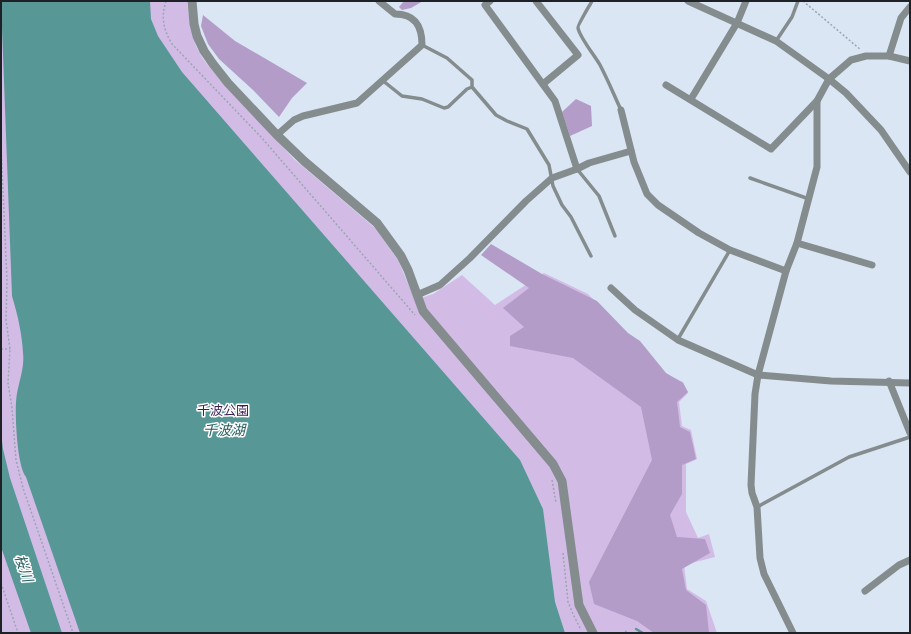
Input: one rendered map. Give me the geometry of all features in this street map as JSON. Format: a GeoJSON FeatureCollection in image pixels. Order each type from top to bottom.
{"type":"FeatureCollection","features":[{"type":"Feature","properties":{"kind":"street"},"geometry":{"type":"LineString","coordinates":[[192,1],[196,30],[207,55],[228,83],[304,161],[377,223],[401,256],[408,270],[423,311],[558,471],[562,481],[567,510],[579,605],[593,633]]}},
{"type":"Feature","properties":{"kind":"street"},"geometry":{"type":"LineString","coordinates":[[277,135],[294,120],[303,116],[350,106],[357,103],[422,45],[421,31],[414,20],[404,14],[395,14],[379,1]]}},
{"type":"Feature","properties":{"kind":"street"},"geometry":{"type":"LineString","coordinates":[[490,1],[485,6],[555,101],[577,169]]}},
{"type":"Feature","properties":{"kind":"street"},"geometry":{"type":"LineString","coordinates":[[536,1],[578,55],[543,84]]}},
{"type":"Feature","properties":{"kind":"street"},"geometry":{"type":"LineString","coordinates":[[688,1],[776,41],[829,79],[846,93],[881,130],[910,172]]}},
{"type":"Feature","properties":{"kind":"street"},"geometry":{"type":"LineString","coordinates":[[691,99],[737,23],[746,1]]}},
{"type":"Feature","properties":{"kind":"street"},"geometry":{"type":"LineString","coordinates":[[889,56],[901,18],[910,7]]}},
{"type":"Feature","properties":{"kind":"street"},"geometry":{"type":"LineString","coordinates":[[666,85],[771,149],[817,101],[829,79],[851,60],[858,57],[889,56],[910,62]]}},
{"type":"Feature","properties":{"kind":"street"},"geometry":{"type":"LineString","coordinates":[[793,633],[764,574],[760,558],[757,507],[751,485],[755,394],[758,375],[786,271],[797,243],[817,167],[817,101]]}},
{"type":"Feature","properties":{"kind":"street"},"geometry":{"type":"LineString","coordinates":[[621,110],[634,162],[647,194],[658,205],[699,233],[730,250],[786,271]]}},
{"type":"Feature","properties":{"kind":"street"},"geometry":{"type":"LineString","coordinates":[[417,295],[440,285],[470,258],[526,201],[552,178],[589,163],[631,151]]}},
{"type":"Feature","properties":{"kind":"street"},"geometry":{"type":"LineString","coordinates":[[797,243],[872,265]]}},
{"type":"Feature","properties":{"kind":"street"},"geometry":{"type":"LineString","coordinates":[[611,288],[635,310],[678,340],[758,375],[831,381],[889,381],[910,383]]}},
{"type":"Feature","properties":{"kind":"street"},"geometry":{"type":"LineString","coordinates":[[889,381],[910,433]]}},
{"type":"Feature","properties":{"kind":"street"},"geometry":{"type":"LineString","coordinates":[[864,591],[899,565],[910,560]]}},
{"type":"Feature","properties":{"kind":"lane"},"geometry":{"type":"LineString","coordinates":[[592,1],[586,14],[578,24],[578,28],[588,48],[600,65],[621,110]]}},
{"type":"Feature","properties":{"kind":"lane"},"geometry":{"type":"LineString","coordinates":[[776,41],[792,17],[798,1]]}},
{"type":"Feature","properties":{"kind":"lane"},"geometry":{"type":"LineString","coordinates":[[422,45],[447,58],[472,80],[472,87],[496,115],[527,129],[549,165],[553,186],[591,256]]}},
{"type":"Feature","properties":{"kind":"lane"},"geometry":{"type":"LineString","coordinates":[[382,80],[402,96],[422,99],[444,108],[448,107],[467,89],[472,87]]}},
{"type":"Feature","properties":{"kind":"lane"},"geometry":{"type":"LineString","coordinates":[[577,169],[599,196],[615,236]]}},
{"type":"Feature","properties":{"kind":"lane"},"geometry":{"type":"LineString","coordinates":[[750,178],[809,198]]}},
{"type":"Feature","properties":{"kind":"lane"},"geometry":{"type":"LineString","coordinates":[[678,340],[730,250]]}},
{"type":"Feature","properties":{"kind":"lane"},"geometry":{"type":"LineString","coordinates":[[757,507],[849,457],[910,437]]}},
{"type":"Feature","properties":{"kind":"path"},"geometry":{"type":"LineString","coordinates":[[166,1],[163,20],[165,33],[172,44],[261,137],[419,320]]}},
{"type":"Feature","properties":{"kind":"path"},"geometry":{"type":"LineString","coordinates":[[802,1],[869,56]]}},
{"type":"Feature","properties":{"kind":"path"},"geometry":{"type":"LineString","coordinates":[[1,147],[7,280],[6,320],[10,348],[8,383],[12,408],[16,460],[23,488],[73,633]]}},
{"type":"Feature","properties":{"kind":"path"},"geometry":{"type":"LineString","coordinates":[[1,349],[10,348]]}},
{"type":"Feature","properties":{"kind":"path"},"geometry":{"type":"LineString","coordinates":[[552,479],[557,510]]}},
{"type":"Feature","properties":{"kind":"path"},"geometry":{"type":"LineString","coordinates":[[562,548],[568,602],[583,633]]}},
{"type":"Feature","properties":{"kind":"path"},"geometry":{"type":"LineString","coordinates":[[1,583],[18,633]]}},
{"type":"Feature","properties":{"kind":"path"},"geometry":{"type":"LineString","coordinates":[[625,631],[629,633]]}},
{"type":"Feature","properties":{"kind":"green space","name":"千波湖"},"geometry":{"type":"Polygon","coordinates":[[[1,1],[187,1],[190,25],[196,46],[203,59],[220,80],[294,159],[375,228],[398,260],[415,300],[433,294],[462,275],[495,305],[544,273],[588,294],[666,374],[683,382],[688,393],[679,402],[682,426],[691,430],[697,459],[686,464],[686,512],[698,538],[709,534],[715,557],[684,565],[687,589],[706,601],[717,633],[1,633],[1,1]]]}},
{"type":"Feature","properties":{"kind":"shaded area"},"geometry":{"type":"Polygon","coordinates":[[[404,1],[423,1],[411,8],[402,10],[399,7],[404,1]]]}},
{"type":"Feature","properties":{"kind":"shaded area"},"geometry":{"type":"Polygon","coordinates":[[[203,15],[235,41],[307,83],[292,98],[279,117],[253,90],[219,59],[208,44],[201,26],[203,15]]]}},
{"type":"Feature","properties":{"kind":"shaded area"},"geometry":{"type":"Polygon","coordinates":[[[576,99],[591,106],[592,126],[570,136],[562,112],[576,99]]]}},
{"type":"Feature","properties":{"kind":"shaded area"},"geometry":{"type":"Polygon","coordinates":[[[491,244],[542,274],[597,301],[628,333],[640,341],[666,373],[683,383],[688,392],[677,402],[680,427],[690,432],[696,459],[682,465],[682,494],[670,515],[677,537],[705,539],[710,553],[682,569],[686,590],[706,605],[709,633],[654,633],[637,621],[594,604],[589,582],[652,460],[641,407],[573,358],[510,346],[510,336],[524,327],[503,308],[529,288],[481,255],[491,244]]]}},
{"type":"Feature","properties":{"kind":"water","name":"千波湖"},"geometry":{"type":"Polygon","coordinates":[[[1,1],[150,1],[151,19],[158,36],[182,72],[520,460],[543,509],[555,602],[565,633],[80,633],[20,463],[16,429],[16,402],[23,359],[21,332],[12,296],[1,1]]]}},
{"type":"Feature","properties":{"kind":"water","name":"桜川"},"geometry":{"type":"Polygon","coordinates":[[[1,432],[3,449],[10,478],[62,633],[31,633],[1,547],[1,432]]]}},
{"type":"Feature","properties":{"kind":"waterway"},"geometry":{"type":"LineString","coordinates":[[636,629],[643,633]]}},
{"type":"Feature","properties":{"kind":"park label","name":"千波公園"},"geometry":{"type":"Point","coordinates":[223,410]}}]}
